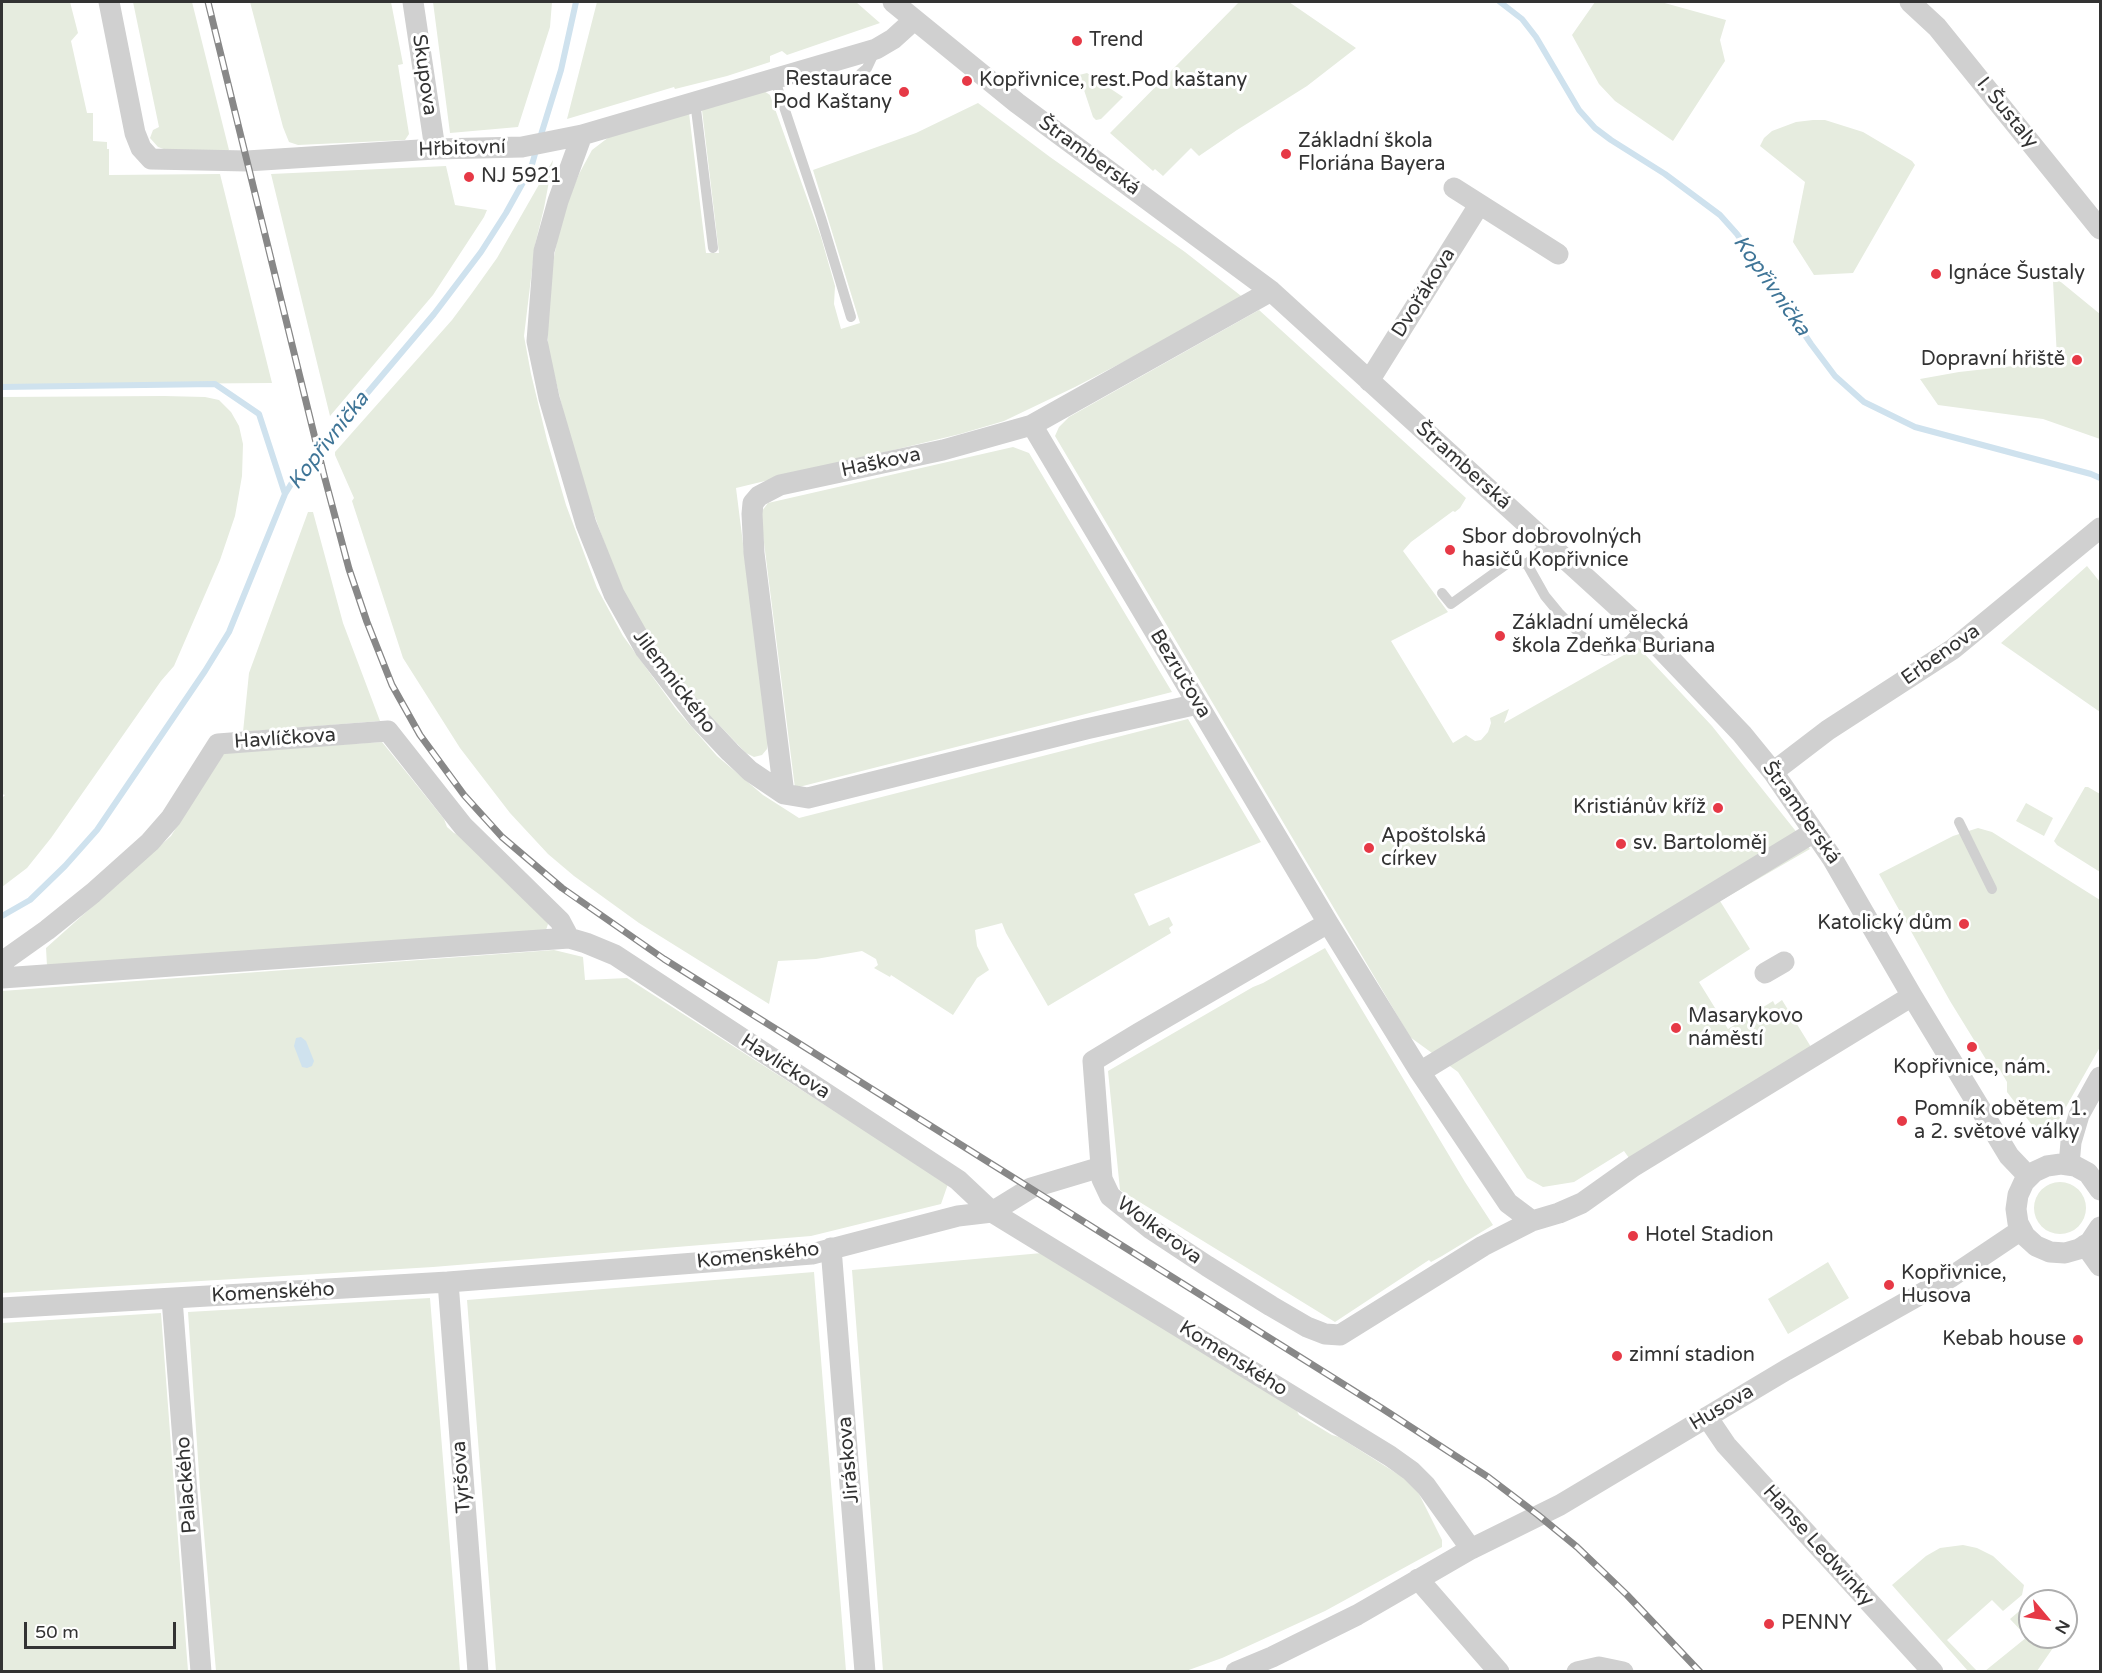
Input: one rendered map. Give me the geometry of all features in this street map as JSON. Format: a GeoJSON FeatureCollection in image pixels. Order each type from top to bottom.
{"type":"FeatureCollection","features":[{"type":"Feature","properties":{"kind":"street","name":"Hřbitovní"},"geometry":{"type":"LineString","coordinates":[[109,2],[135,133],[141,148],[151,159],[247,161],[435,149],[522,147],[582,135],[876,49],[893,39],[914,20]]}},
{"type":"Feature","properties":{"kind":"street","name":"Skupova"},"geometry":{"type":"LineString","coordinates":[[413,2],[435,149]]}},
{"type":"Feature","properties":{"kind":"street","name":"Štramberská"},"geometry":{"type":"LineString","coordinates":[[893,2],[1017,103],[1271,291],[1641,628],[1742,734],[1773,772],[1849,885],[1912,996],[2009,1156],[2029,1177]]}},
{"type":"Feature","properties":{"kind":"street","name":"I. Šustaly"},"geometry":{"type":"LineString","coordinates":[[1910,2],[1937,27],[2100,229]]}},
{"type":"Feature","properties":{"kind":"street","name":"Jilemnického"},"geometry":{"type":"LineString","coordinates":[[582,135],[558,201],[544,251],[537,341],[549,398],[586,524],[614,594],[645,649],[699,719],[750,771],[784,794],[808,798],[1086,729],[1198,704]]}},
{"type":"Feature","properties":{"kind":"street"},"geometry":{"type":"LineString","coordinates":[[1454,188],[1558,254]]}},
{"type":"Feature","properties":{"kind":"street","name":"Dvořákova"},"geometry":{"type":"LineString","coordinates":[[1369,381],[1479,205]]}},
{"type":"Feature","properties":{"kind":"street","name":"Haškova"},"geometry":{"type":"LineString","coordinates":[[784,794],[754,553],[753,503],[767,490],[780,485],[943,450],[1032,425],[1271,291]]}},
{"type":"Feature","properties":{"kind":"street","name":"Bezručova"},"geometry":{"type":"LineString","coordinates":[[1032,425],[1328,923]]}},
{"type":"Feature","properties":{"kind":"street","name":"Erbenova"},"geometry":{"type":"LineString","coordinates":[[1773,772],[1828,730],[1953,650],[2100,528]]}},
{"type":"Feature","properties":{"kind":"street","name":"Havlíčkova"},"geometry":{"type":"LineString","coordinates":[[2,962],[93,893],[150,842],[171,818],[218,744],[388,731],[463,826],[560,921],[569,938]]}},
{"type":"Feature","properties":{"kind":"street"},"geometry":{"type":"LineString","coordinates":[[1420,1072],[1814,832]]}},
{"type":"Feature","properties":{"kind":"street"},"geometry":{"type":"LineString","coordinates":[[1328,923],[1420,1072],[1508,1203],[1532,1221],[1582,1203],[1634,1166],[1912,996]]}},
{"type":"Feature","properties":{"kind":"street","name":"Wolkerova"},"geometry":{"type":"LineString","coordinates":[[1328,923],[1093,1061],[1102,1179],[1110,1196],[1151,1229],[1257,1298],[1307,1327],[1325,1334],[1340,1335],[1483,1246],[1532,1221]]}},
{"type":"Feature","properties":{"kind":"street","name":"Havlíčkova"},"geometry":{"type":"LineString","coordinates":[[2,978],[569,938],[615,955],[958,1180],[992,1212]]}},
{"type":"Feature","properties":{"kind":"street"},"geometry":{"type":"LineString","coordinates":[[1759,977],[1784,962]]}},
{"type":"Feature","properties":{"kind":"street"},"geometry":{"type":"LineString","coordinates":[[2069,1165],[2071,1142],[2079,1115],[2100,1077]]}},
{"type":"Feature","properties":{"kind":"street"},"geometry":{"type":"LineString","coordinates":[[2100,1190],[2088,1173],[2069,1165],[2047,1166],[2029,1177],[2021,1188],[2016,1202],[2016,1216],[2021,1230],[2036,1246],[2050,1252],[2065,1253],[2085,1245],[2094,1238],[2100,1227]]}},
{"type":"Feature","properties":{"kind":"street"},"geometry":{"type":"LineString","coordinates":[[992,1212],[1030,1188],[1101,1167]]}},
{"type":"Feature","properties":{"kind":"street","name":"Komenského"},"geometry":{"type":"LineString","coordinates":[[2,1308],[448,1282],[812,1254],[958,1216],[992,1212],[1390,1456],[1411,1471],[1426,1486],[1471,1549]]}},
{"type":"Feature","properties":{"kind":"street","name":"Husova"},"geometry":{"type":"LineString","coordinates":[[1236,1671],[1357,1615],[1471,1549],[1560,1505],[1786,1370],[1951,1277],[2021,1230]]}},
{"type":"Feature","properties":{"kind":"street"},"geometry":{"type":"LineString","coordinates":[[2085,1245],[2100,1266]]}},
{"type":"Feature","properties":{"kind":"street","name":"Jiráskova"},"geometry":{"type":"LineString","coordinates":[[831,1248],[865,1671]]}},
{"type":"Feature","properties":{"kind":"street","name":"Tyršova"},"geometry":{"type":"LineString","coordinates":[[448,1282],[478,1671]]}},
{"type":"Feature","properties":{"kind":"street","name":"Palackého"},"geometry":{"type":"LineString","coordinates":[[172,1299],[201,1671]]}},
{"type":"Feature","properties":{"kind":"street","name":"Hanse Ledwinky"},"geometry":{"type":"LineString","coordinates":[[1707,1417],[1740,1461],[1933,1671]]}},
{"type":"Feature","properties":{"kind":"street"},"geometry":{"type":"LineString","coordinates":[[1418,1579],[1499,1671]]}},
{"type":"Feature","properties":{"kind":"street"},"geometry":{"type":"LineString","coordinates":[[1577,1671],[1599,1667],[1623,1671]]}},
{"type":"Feature","properties":{"kind":"lane"},"geometry":{"type":"LineString","coordinates":[[861,74],[867,68],[876,49]]}},
{"type":"Feature","properties":{"kind":"lane"},"geometry":{"type":"LineString","coordinates":[[774,77],[851,317]]}},
{"type":"Feature","properties":{"kind":"lane"},"geometry":{"type":"LineString","coordinates":[[695,101],[713,248]]}},
{"type":"Feature","properties":{"kind":"lane"},"geometry":{"type":"LineString","coordinates":[[1527,564],[1548,542]]}},
{"type":"Feature","properties":{"kind":"lane"},"geometry":{"type":"LineString","coordinates":[[1442,593],[1451,604],[1510,561],[1527,564],[1552,604],[1593,647],[1605,651],[1613,650],[1630,640],[1641,628]]}},
{"type":"Feature","properties":{"kind":"lane"},"geometry":{"type":"LineString","coordinates":[[1959,822],[1992,889]]}},
{"type":"Feature","properties":{"kind":"shaded area"},"geometry":{"type":"Polygon","coordinates":[[[2,2],[70,2],[78,33],[71,41],[87,113],[93,113],[93,141],[107,142],[109,175],[220,174],[272,383],[2,385],[2,2]]]}},
{"type":"Feature","properties":{"kind":"shaded area"},"geometry":{"type":"Polygon","coordinates":[[[133,2],[192,2],[229,150],[220,153],[175,153],[158,147],[150,138],[153,130],[159,127],[133,2]]]}},
{"type":"Feature","properties":{"kind":"shaded area"},"geometry":{"type":"Polygon","coordinates":[[[250,2],[391,2],[403,64],[398,65],[409,134],[405,140],[298,145],[289,142],[250,2]]]}},
{"type":"Feature","properties":{"kind":"shaded area"},"geometry":{"type":"Polygon","coordinates":[[[433,2],[552,2],[550,27],[518,127],[450,133],[433,2]]]}},
{"type":"Feature","properties":{"kind":"shaded area"},"geometry":{"type":"Polygon","coordinates":[[[597,2],[856,2],[880,23],[787,55],[782,51],[770,56],[770,62],[727,76],[675,89],[674,87],[567,119],[597,2]]]}},
{"type":"Feature","properties":{"kind":"shaded area"},"geometry":{"type":"Polygon","coordinates":[[[1239,2],[1289,2],[1356,48],[1307,86],[1199,156],[1191,148],[1163,176],[1155,169],[1153,171],[1110,133],[1239,2]]]}},
{"type":"Feature","properties":{"kind":"shaded area"},"geometry":{"type":"Polygon","coordinates":[[[1595,2],[1661,2],[1726,20],[1720,40],[1725,61],[1673,141],[1615,101],[1599,84],[1572,35],[1595,2]]]}},
{"type":"Feature","properties":{"kind":"shaded area"},"geometry":{"type":"Polygon","coordinates":[[[1087,73],[1123,97],[1101,119],[1096,120],[1093,117],[1079,75],[1087,73]]]}},
{"type":"Feature","properties":{"kind":"shaded area"},"geometry":{"type":"Polygon","coordinates":[[[764,91],[770,95],[821,237],[835,286],[834,304],[841,329],[860,323],[813,170],[916,133],[978,103],[1185,252],[1245,299],[1004,421],[960,434],[736,488],[768,742],[767,749],[762,755],[754,757],[746,753],[698,703],[650,639],[621,590],[576,463],[548,349],[548,326],[551,273],[558,236],[568,200],[592,150],[609,137],[689,113],[706,253],[719,253],[702,110],[764,91]]]}},
{"type":"Feature","properties":{"kind":"shaded area"},"geometry":{"type":"Polygon","coordinates":[[[1825,120],[1863,132],[1915,165],[1853,273],[1814,275],[1793,242],[1805,182],[1760,146],[1764,138],[1772,131],[1796,122],[1825,120]]]}},
{"type":"Feature","properties":{"kind":"shaded area"},"geometry":{"type":"Polygon","coordinates":[[[553,160],[535,245],[524,336],[531,374],[566,505],[597,588],[623,636],[676,709],[717,756],[763,795],[799,818],[1188,719],[1261,842],[1134,894],[1149,926],[1169,917],[1173,925],[1169,928],[1171,933],[1048,1006],[1002,923],[975,930],[977,946],[989,970],[977,978],[953,1015],[891,975],[890,977],[874,968],[878,965],[876,959],[862,951],[816,959],[778,961],[769,1004],[639,923],[574,876],[548,854],[510,813],[460,748],[403,658],[352,501],[354,498],[335,452],[452,320],[497,258],[553,160]]]}},
{"type":"Feature","properties":{"kind":"shaded area"},"geometry":{"type":"Polygon","coordinates":[[[446,166],[455,205],[487,210],[484,217],[433,295],[330,416],[271,174],[446,166]]]}},
{"type":"Feature","properties":{"kind":"shaded area","name":"Dopravní hřiště"},"geometry":{"type":"Polygon","coordinates":[[[2056,278],[2100,314],[2100,439],[2043,419],[1938,405],[1920,379],[1959,372],[2049,362],[2057,358],[2053,281],[2056,278]]]}},
{"type":"Feature","properties":{"kind":"shaded area"},"geometry":{"type":"Polygon","coordinates":[[[1259,310],[1466,498],[1460,508],[1411,542],[1403,551],[1448,612],[1391,641],[1453,743],[1466,735],[1475,741],[1481,740],[1488,732],[1490,718],[1509,709],[1504,723],[1638,647],[1712,726],[1810,849],[1720,901],[1750,949],[1699,982],[1728,1029],[1773,1001],[1775,1005],[1782,1000],[1811,1047],[1629,1158],[1624,1151],[1574,1182],[1543,1187],[1527,1178],[1458,1072],[1410,1037],[1055,436],[1059,427],[1069,417],[1259,310]]]}},
{"type":"Feature","properties":{"kind":"shaded area"},"geometry":{"type":"Polygon","coordinates":[[[2,397],[205,397],[219,400],[231,412],[239,426],[243,444],[242,476],[235,516],[220,560],[174,666],[161,681],[51,838],[27,868],[2,887],[2,798],[5,795],[2,794],[2,397]]]}},
{"type":"Feature","properties":{"kind":"shaded area"},"geometry":{"type":"Polygon","coordinates":[[[1013,447],[1029,453],[1172,692],[795,788],[761,519],[762,511],[768,503],[1013,447]]]}},
{"type":"Feature","properties":{"kind":"shaded area"},"geometry":{"type":"Polygon","coordinates":[[[308,512],[313,512],[343,623],[380,721],[243,732],[249,673],[308,512]]]}},
{"type":"Feature","properties":{"kind":"shaded area"},"geometry":{"type":"Polygon","coordinates":[[[2087,566],[2100,582],[2100,712],[2001,643],[2087,566]]]}},
{"type":"Feature","properties":{"kind":"shaded area"},"geometry":{"type":"Polygon","coordinates":[[[382,742],[444,819],[447,827],[461,836],[547,919],[546,930],[47,966],[46,948],[171,836],[223,752],[382,742]]]}},
{"type":"Feature","properties":{"kind":"shaded area"},"geometry":{"type":"Polygon","coordinates":[[[2085,787],[2100,794],[2100,872],[2054,841],[2085,787]]]}},
{"type":"Feature","properties":{"kind":"shaded area"},"geometry":{"type":"Polygon","coordinates":[[[2026,803],[2053,818],[2044,836],[2016,821],[2026,803]]]}},
{"type":"Feature","properties":{"kind":"shaded area"},"geometry":{"type":"Polygon","coordinates":[[[1978,828],[1992,832],[2100,900],[2100,1047],[2049,1137],[2035,1129],[2007,1092],[2007,1082],[2000,1070],[1990,1066],[1950,1001],[1879,874],[1953,836],[1978,828]]]}},
{"type":"Feature","properties":{"kind":"shaded area"},"geometry":{"type":"Polygon","coordinates":[[[1325,948],[1493,1225],[1442,1256],[1431,1262],[1429,1260],[1335,1322],[1120,1190],[1108,1071],[1325,948]]]}},
{"type":"Feature","properties":{"kind":"shaded area"},"geometry":{"type":"Polygon","coordinates":[[[554,950],[583,957],[585,980],[627,978],[948,1184],[941,1204],[811,1236],[433,1267],[2,1293],[2,991],[554,950]]]}},
{"type":"Feature","properties":{"kind":"shaded area"},"geometry":{"type":"Polygon","coordinates":[[[2055,1182],[2065,1182],[2074,1186],[2082,1194],[2086,1208],[2082,1222],[2074,1230],[2065,1234],[2055,1234],[2046,1230],[2038,1222],[2034,1213],[2034,1203],[2038,1194],[2046,1186],[2055,1182]]]}},
{"type":"Feature","properties":{"kind":"shaded area"},"geometry":{"type":"Polygon","coordinates":[[[1042,1253],[1296,1409],[1299,1415],[1404,1478],[1417,1490],[1442,1540],[1442,1547],[1325,1611],[1222,1658],[1186,1671],[883,1671],[852,1270],[1042,1253]]]}},
{"type":"Feature","properties":{"kind":"shaded area"},"geometry":{"type":"Polygon","coordinates":[[[1828,1262],[1849,1298],[1788,1334],[1768,1299],[1828,1262]]]}},
{"type":"Feature","properties":{"kind":"shaded area"},"geometry":{"type":"Polygon","coordinates":[[[814,1272],[846,1671],[496,1671],[467,1300],[814,1272]]]}},
{"type":"Feature","properties":{"kind":"shaded area"},"geometry":{"type":"Polygon","coordinates":[[[430,1298],[460,1671],[216,1671],[188,1312],[430,1298]]]}},
{"type":"Feature","properties":{"kind":"shaded area"},"geometry":{"type":"Polygon","coordinates":[[[161,1313],[188,1671],[2,1671],[2,1323],[161,1313]]]}},
{"type":"Feature","properties":{"kind":"shaded area"},"geometry":{"type":"Polygon","coordinates":[[[1963,1545],[1977,1548],[1993,1556],[2024,1585],[2023,1589],[2018,1589],[2018,1598],[2003,1611],[1992,1600],[1947,1640],[1977,1671],[1968,1671],[1892,1585],[1926,1556],[1940,1548],[1963,1545]]]}},
{"type":"Feature","properties":{"kind":"shaded area"},"geometry":{"type":"Polygon","coordinates":[[[2018,1612],[2018,1627],[2010,1619],[2018,1612]]]}},
{"type":"Feature","properties":{"kind":"shaded area"},"geometry":{"type":"Polygon","coordinates":[[[2018,1644],[2018,1649],[2052,1649],[2037,1671],[1985,1671],[2018,1644]]]}},
{"type":"Feature","properties":{"kind":"water"},"geometry":{"type":"Polygon","coordinates":[[[301,1037],[306,1041],[314,1061],[312,1066],[307,1068],[302,1067],[294,1046],[296,1038],[301,1037]]]}},
{"type":"Feature","properties":{"kind":"waterway","name":"Kopřivnička"},"geometry":{"type":"LineString","coordinates":[[540,138],[561,70],[576,2]]}},
{"type":"Feature","properties":{"kind":"waterway","name":"Kopřivnička"},"geometry":{"type":"LineString","coordinates":[[1500,2],[1522,19],[1536,37],[1579,110],[1595,128],[1665,174],[1720,215],[1737,234],[1835,376],[1864,402],[1915,427],[2100,478]]}},
{"type":"Feature","properties":{"kind":"waterway","name":"Kopřivnička"},"geometry":{"type":"LineString","coordinates":[[2,916],[30,900],[97,830],[229,632],[285,494],[293,481],[434,314],[481,252],[531,168],[537,147]]}},
{"type":"Feature","properties":{"kind":"waterway"},"geometry":{"type":"LineString","coordinates":[[2,387],[215,384],[259,414],[285,494]]}},
{"type":"Feature","properties":{"kind":"railway"},"geometry":{"type":"LineString","coordinates":[[208,2],[349,569],[392,685],[420,735],[464,795],[502,837],[562,888],[664,959],[1488,1477],[1577,1547],[1627,1595],[1700,1672]]}},
{"type":"Feature","properties":{"kind":"place","name":"Trend"},"geometry":{"type":"Point","coordinates":[1077,41]}},
{"type":"Feature","properties":{"kind":"place","name":"Kopřivnice, rest.Pod kaštany"},"geometry":{"type":"Point","coordinates":[967,81]}},
{"type":"Feature","properties":{"kind":"place","name":"Restaurace Pod Kaštany"},"geometry":{"type":"Point","coordinates":[904,92]}},
{"type":"Feature","properties":{"kind":"place","name":"Základní škola Floriána Bayera"},"geometry":{"type":"Point","coordinates":[1286,154]}},
{"type":"Feature","properties":{"kind":"place","name":"NJ 5921"},"geometry":{"type":"Point","coordinates":[469,177]}},
{"type":"Feature","properties":{"kind":"place","name":"Ignáce Šustaly"},"geometry":{"type":"Point","coordinates":[1936,274]}},
{"type":"Feature","properties":{"kind":"place","name":"Dopravní hřiště"},"geometry":{"type":"Point","coordinates":[2077,360]}},
{"type":"Feature","properties":{"kind":"place","name":"Sbor dobrovolných hasičů Kopřivnice"},"geometry":{"type":"Point","coordinates":[1450,550]}},
{"type":"Feature","properties":{"kind":"place","name":"Základní umělecká škola Zdeňka Buriana"},"geometry":{"type":"Point","coordinates":[1500,636]}},
{"type":"Feature","properties":{"kind":"place","name":"Kristiánův kříž"},"geometry":{"type":"Point","coordinates":[1718,808]}},
{"type":"Feature","properties":{"kind":"place","name":"sv. Bartoloměj"},"geometry":{"type":"Point","coordinates":[1621,844]}},
{"type":"Feature","properties":{"kind":"place","name":"Apoštolská církev"},"geometry":{"type":"Point","coordinates":[1369,848]}},
{"type":"Feature","properties":{"kind":"place","name":"Katolický dům"},"geometry":{"type":"Point","coordinates":[1964,924]}},
{"type":"Feature","properties":{"kind":"place","name":"Masarykovo náměstí"},"geometry":{"type":"Point","coordinates":[1676,1028]}},
{"type":"Feature","properties":{"kind":"place","name":"Kopřivnice, nám."},"geometry":{"type":"Point","coordinates":[1972,1047]}},
{"type":"Feature","properties":{"kind":"place","name":"Pomník obětem 1. a 2. světové války"},"geometry":{"type":"Point","coordinates":[1902,1121]}},
{"type":"Feature","properties":{"kind":"place","name":"Hotel Stadion"},"geometry":{"type":"Point","coordinates":[1633,1236]}},
{"type":"Feature","properties":{"kind":"place","name":"Kopřivnice, Husova"},"geometry":{"type":"Point","coordinates":[1889,1285]}},
{"type":"Feature","properties":{"kind":"place","name":"Kebab house"},"geometry":{"type":"Point","coordinates":[2078,1340]}},
{"type":"Feature","properties":{"kind":"place","name":"zimní stadion"},"geometry":{"type":"Point","coordinates":[1617,1356]}},
{"type":"Feature","properties":{"kind":"place","name":"PENNY"},"geometry":{"type":"Point","coordinates":[1769,1624]}}]}
